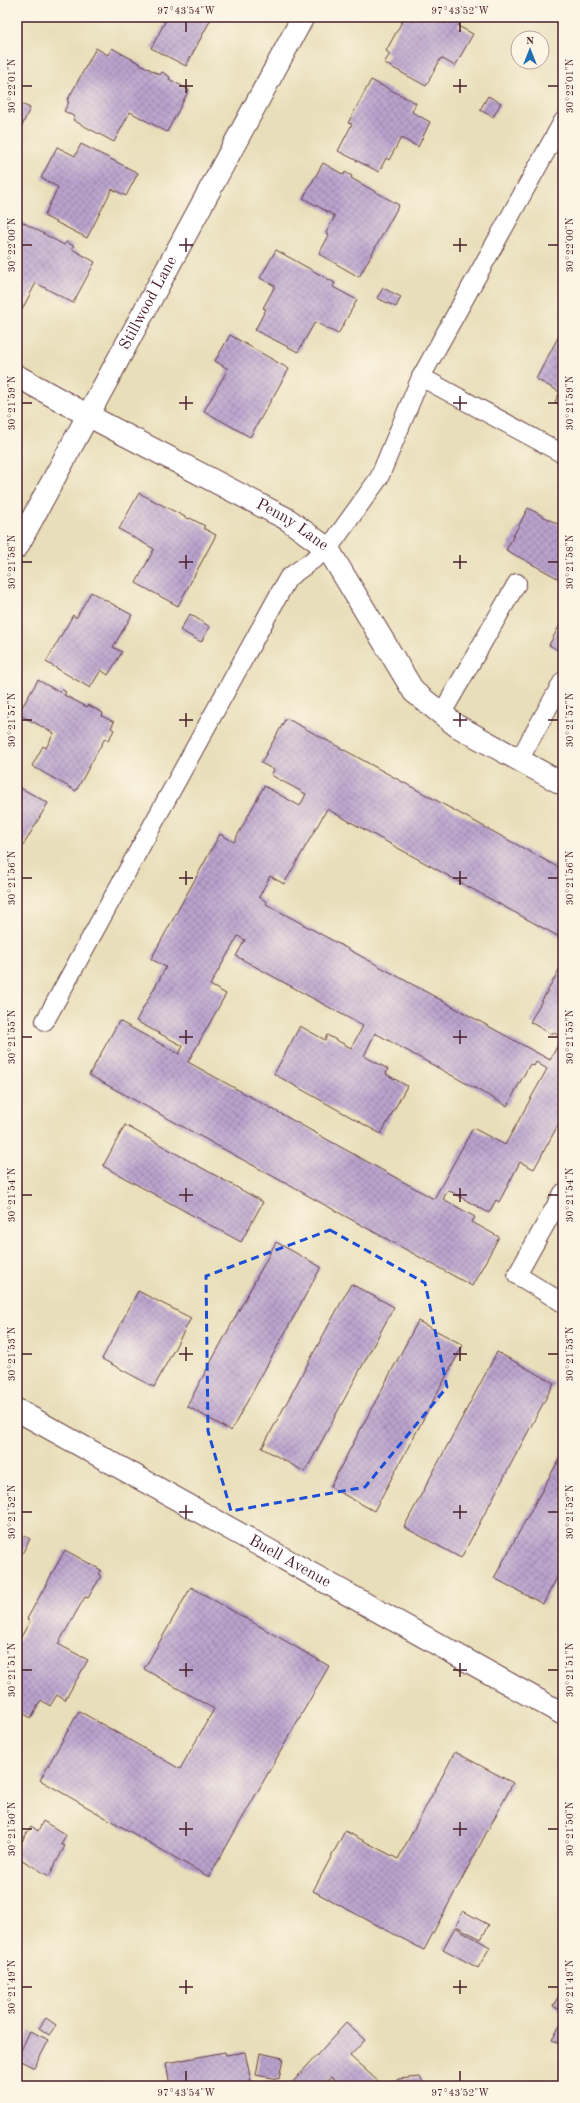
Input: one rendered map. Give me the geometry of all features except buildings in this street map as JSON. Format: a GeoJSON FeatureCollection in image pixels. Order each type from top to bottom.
{"type":"FeatureCollection","features":[{"type":"Feature","properties":{"kind":"street","name":"Stillwood Lane"},"geometry":{"type":"LineString","coordinates":[[17,547],[303,17]]}},
{"type":"Feature","properties":{"kind":"street","name":"Penny Lane"},"geometry":{"type":"LineString","coordinates":[[17,376],[89,416],[287,520],[328,549],[414,692],[457,726],[563,784]]}},
{"type":"Feature","properties":{"kind":"street","name":"Buell Avenue"},"geometry":{"type":"LineString","coordinates":[[17,1410],[563,1714]]}},
{"type":"Feature","properties":{"kind":"lane"},"geometry":{"type":"LineString","coordinates":[[45,1021],[288,578],[328,549],[379,478],[422,378],[563,121]]}},
{"type":"Feature","properties":{"kind":"lane"},"geometry":{"type":"LineString","coordinates":[[422,378],[563,454]]}},
{"type":"Feature","properties":{"kind":"lane"},"geometry":{"type":"LineString","coordinates":[[442,713],[517,583]]}},
{"type":"Feature","properties":{"kind":"lane"},"geometry":{"type":"LineString","coordinates":[[519,760],[563,682]]}},
{"type":"Feature","properties":{"kind":"lane"},"geometry":{"type":"LineString","coordinates":[[563,1193],[517,1275],[563,1303]]}},
{"type":"Feature","properties":{"kind":"highlighted area"},"geometry":{"type":"Polygon","coordinates":[[[330,1230],[425,1283],[447,1387],[365,1487],[231,1511],[208,1431],[206,1276],[330,1230]]]}}]}
